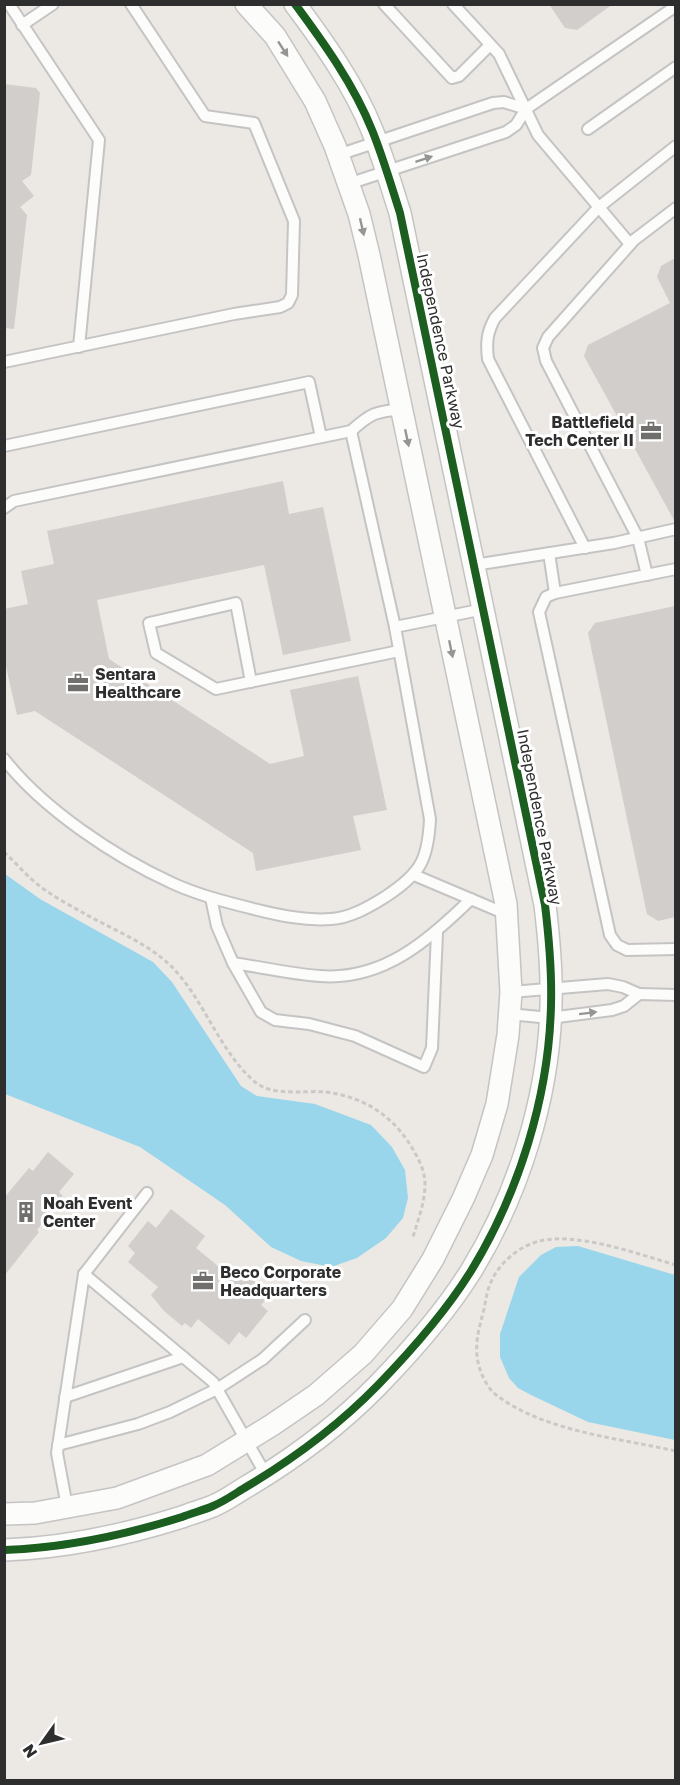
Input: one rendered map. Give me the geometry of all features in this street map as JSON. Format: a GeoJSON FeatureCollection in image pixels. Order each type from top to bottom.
{"type":"FeatureCollection","features":[{"type":"Feature","properties":{"kind":"street"},"geometry":{"type":"LineString","coordinates":[[4,1514],[35,1513],[117,1498],[207,1465],[316,1395],[363,1354],[402,1309],[434,1259],[482,1155],[497,1104],[511,992],[506,914],[359,214],[338,155],[315,101],[275,36],[246,4]]}},
{"type":"Feature","properties":{"kind":"street","name":"Independence Parkway"},"geometry":{"type":"LineString","coordinates":[[4,1550],[93,1540],[153,1526],[213,1506],[266,1475],[349,1415],[413,1349],[471,1271],[495,1228],[527,1145],[540,1094],[548,1050],[551,989],[545,905],[400,213],[377,142],[349,84],[321,39],[295,4]]}},
{"type":"Feature","properties":{"kind":"lane"},"geometry":{"type":"LineString","coordinates":[[9,4],[99,140],[79,347]]}},
{"type":"Feature","properties":{"kind":"lane"},"geometry":{"type":"LineString","coordinates":[[22,25],[53,4]]}},
{"type":"Feature","properties":{"kind":"lane"},"geometry":{"type":"LineString","coordinates":[[4,362],[234,314],[280,307],[288,303],[292,295],[294,221],[254,123],[205,116],[131,4]]}},
{"type":"Feature","properties":{"kind":"lane"},"geometry":{"type":"LineString","coordinates":[[384,4],[452,78],[459,76],[490,45]]}},
{"type":"Feature","properties":{"kind":"lane"},"geometry":{"type":"LineString","coordinates":[[453,4],[499,54],[538,135],[630,244]]}},
{"type":"Feature","properties":{"kind":"lane"},"geometry":{"type":"LineString","coordinates":[[348,184],[506,132],[516,125],[526,109],[675,6]]}},
{"type":"Feature","properties":{"kind":"lane"},"geometry":{"type":"LineString","coordinates":[[588,129],[675,67]]}},
{"type":"Feature","properties":{"kind":"lane"},"geometry":{"type":"LineString","coordinates":[[338,155],[493,103],[504,102],[526,109]]}},
{"type":"Feature","properties":{"kind":"lane"},"geometry":{"type":"LineString","coordinates":[[585,548],[488,359],[486,345],[489,329],[495,318],[599,207],[675,146]]}},
{"type":"Feature","properties":{"kind":"lane"},"geometry":{"type":"LineString","coordinates":[[647,575],[638,538],[546,361],[543,348],[548,337],[630,244],[675,208]]}},
{"type":"Feature","properties":{"kind":"lane"},"geometry":{"type":"LineString","coordinates":[[4,447],[309,382],[321,437]]}},
{"type":"Feature","properties":{"kind":"lane"},"geometry":{"type":"LineString","coordinates":[[4,508],[15,501],[351,431],[367,417],[377,412],[401,409]]}},
{"type":"Feature","properties":{"kind":"lane"},"geometry":{"type":"LineString","coordinates":[[4,759],[31,788],[87,833],[172,883],[211,898],[280,915],[332,919],[356,913],[375,903],[414,875],[424,858],[429,838],[430,819],[395,627],[351,431]]}},
{"type":"Feature","properties":{"kind":"lane"},"geometry":{"type":"LineString","coordinates":[[474,565],[585,548],[675,529]]}},
{"type":"Feature","properties":{"kind":"lane"},"geometry":{"type":"LineString","coordinates":[[549,553],[555,593]]}},
{"type":"Feature","properties":{"kind":"lane"},"geometry":{"type":"LineString","coordinates":[[675,569],[555,593],[546,597],[539,612],[610,935],[617,945],[627,950],[675,949]]}},
{"type":"Feature","properties":{"kind":"lane"},"geometry":{"type":"LineString","coordinates":[[251,682],[236,603],[150,623],[156,653],[216,689],[251,682],[399,651]]}},
{"type":"Feature","properties":{"kind":"lane"},"geometry":{"type":"LineString","coordinates":[[395,627],[484,609]]}},
{"type":"Feature","properties":{"kind":"lane"},"geometry":{"type":"LineString","coordinates":[[414,875],[506,914]]}},
{"type":"Feature","properties":{"kind":"lane"},"geometry":{"type":"LineString","coordinates":[[211,898],[217,926],[233,963],[261,1012],[275,1020],[309,1024],[355,1036],[424,1067],[432,1048],[436,933]]}},
{"type":"Feature","properties":{"kind":"lane"},"geometry":{"type":"LineString","coordinates":[[233,963],[320,976],[347,975],[374,968],[404,956],[436,933],[471,899]]}},
{"type":"Feature","properties":{"kind":"lane"},"geometry":{"type":"LineString","coordinates":[[511,992],[608,984],[639,994],[675,995]]}},
{"type":"Feature","properties":{"kind":"lane"},"geometry":{"type":"LineString","coordinates":[[509,1014],[550,1018],[612,1010],[624,1006],[639,994]]}},
{"type":"Feature","properties":{"kind":"lane"},"geometry":{"type":"LineString","coordinates":[[67,1507],[57,1453],[84,1274],[147,1193]]}},
{"type":"Feature","properties":{"kind":"lane"},"geometry":{"type":"LineString","coordinates":[[84,1274],[213,1382],[266,1475]]}},
{"type":"Feature","properties":{"kind":"lane"},"geometry":{"type":"LineString","coordinates":[[58,1445],[138,1424],[170,1412],[217,1389],[263,1359],[305,1320]]}},
{"type":"Feature","properties":{"kind":"lane"},"geometry":{"type":"LineString","coordinates":[[65,1397],[183,1356]]}},
{"type":"Feature","properties":{"kind":"path"},"geometry":{"type":"LineString","coordinates":[[4,852],[38,885],[86,914],[154,950],[173,968],[190,990],[238,1066],[257,1084],[275,1090],[346,1095],[381,1112],[396,1125],[423,1168],[425,1184],[423,1201],[413,1237]]}},
{"type":"Feature","properties":{"kind":"path"},"geometry":{"type":"LineString","coordinates":[[675,1265],[582,1240],[552,1239],[533,1243],[506,1260],[491,1281],[476,1348],[478,1364],[494,1393],[529,1414],[553,1425],[675,1451]]}},
{"type":"Feature","properties":{"kind":"water"},"geometry":{"type":"Polygon","coordinates":[[[5,874],[40,899],[153,962],[172,982],[241,1086],[257,1096],[315,1104],[371,1125],[392,1147],[405,1170],[408,1198],[403,1218],[386,1238],[357,1258],[331,1267],[301,1261],[271,1247],[225,1205],[140,1147],[5,1094],[5,874]]]}},
{"type":"Feature","properties":{"kind":"water"},"geometry":{"type":"Polygon","coordinates":[[[578,1246],[675,1275],[675,1440],[588,1422],[518,1388],[509,1378],[500,1357],[500,1334],[519,1277],[541,1255],[556,1247],[578,1246]]]}},
{"type":"Feature","properties":{"kind":"building"},"geometry":{"type":"Polygon","coordinates":[[[549,4],[613,4],[577,30],[565,28],[549,4]]]}},
{"type":"Feature","properties":{"kind":"building"},"geometry":{"type":"Polygon","coordinates":[[[4,84],[36,88],[40,93],[31,175],[22,181],[34,196],[20,207],[27,215],[14,329],[4,328],[4,84]]]}},
{"type":"Feature","properties":{"kind":"building","name":"Battlefield Tech Center II"},"geometry":{"type":"Polygon","coordinates":[[[675,258],[675,522],[584,356],[588,345],[670,303],[657,277],[661,266],[675,258]]]}},
{"type":"Feature","properties":{"kind":"building","name":"Sentara Healthcare"},"geometry":{"type":"Polygon","coordinates":[[[283,481],[289,514],[323,507],[351,641],[283,655],[264,565],[97,600],[109,659],[270,764],[304,756],[290,690],[358,676],[387,810],[353,816],[361,850],[256,871],[253,853],[35,711],[17,715],[4,658],[4,609],[28,604],[21,571],[54,564],[47,531],[283,481]]]}},
{"type":"Feature","properties":{"kind":"building"},"geometry":{"type":"Polygon","coordinates":[[[675,606],[675,917],[658,921],[647,914],[588,633],[595,623],[675,606]]]}},
{"type":"Feature","properties":{"kind":"building","name":"Noah Event Center"},"geometry":{"type":"Polygon","coordinates":[[[48,1152],[74,1174],[59,1192],[63,1196],[37,1230],[39,1232],[4,1276],[4,1198],[29,1168],[33,1171],[48,1152]]]}},
{"type":"Feature","properties":{"kind":"building","name":"Beco Corporate Headquarters"},"geometry":{"type":"Polygon","coordinates":[[[171,1209],[205,1236],[196,1248],[229,1275],[236,1266],[271,1294],[261,1305],[268,1311],[246,1338],[239,1332],[229,1345],[198,1319],[191,1328],[185,1323],[182,1326],[164,1311],[151,1295],[158,1287],[128,1262],[135,1253],[128,1246],[148,1221],[156,1228],[171,1209]]]}},
{"type":"Feature","properties":{"kind":"cycle path"},"geometry":{"type":"LineString","coordinates":[[4,1550],[49,1547],[94,1540],[160,1524],[209,1507],[282,1464],[348,1414],[416,1345],[471,1271],[488,1241],[517,1177],[537,1109],[544,1074],[549,1039],[551,992],[545,905],[400,213],[365,113],[327,49],[295,4]]}},
{"type":"Feature","properties":{"kind":"place","name":"Battlefield Tech Center II"},"geometry":{"type":"Point","coordinates":[651,431]}},
{"type":"Feature","properties":{"kind":"place","name":"Sentara Healthcare"},"geometry":{"type":"Point","coordinates":[78,683]}},
{"type":"Feature","properties":{"kind":"place","name":"Noah Event Center"},"geometry":{"type":"Point","coordinates":[26,1212]}},
{"type":"Feature","properties":{"kind":"place","name":"Beco Corporate Headquarters"},"geometry":{"type":"Point","coordinates":[203,1281]}}]}
